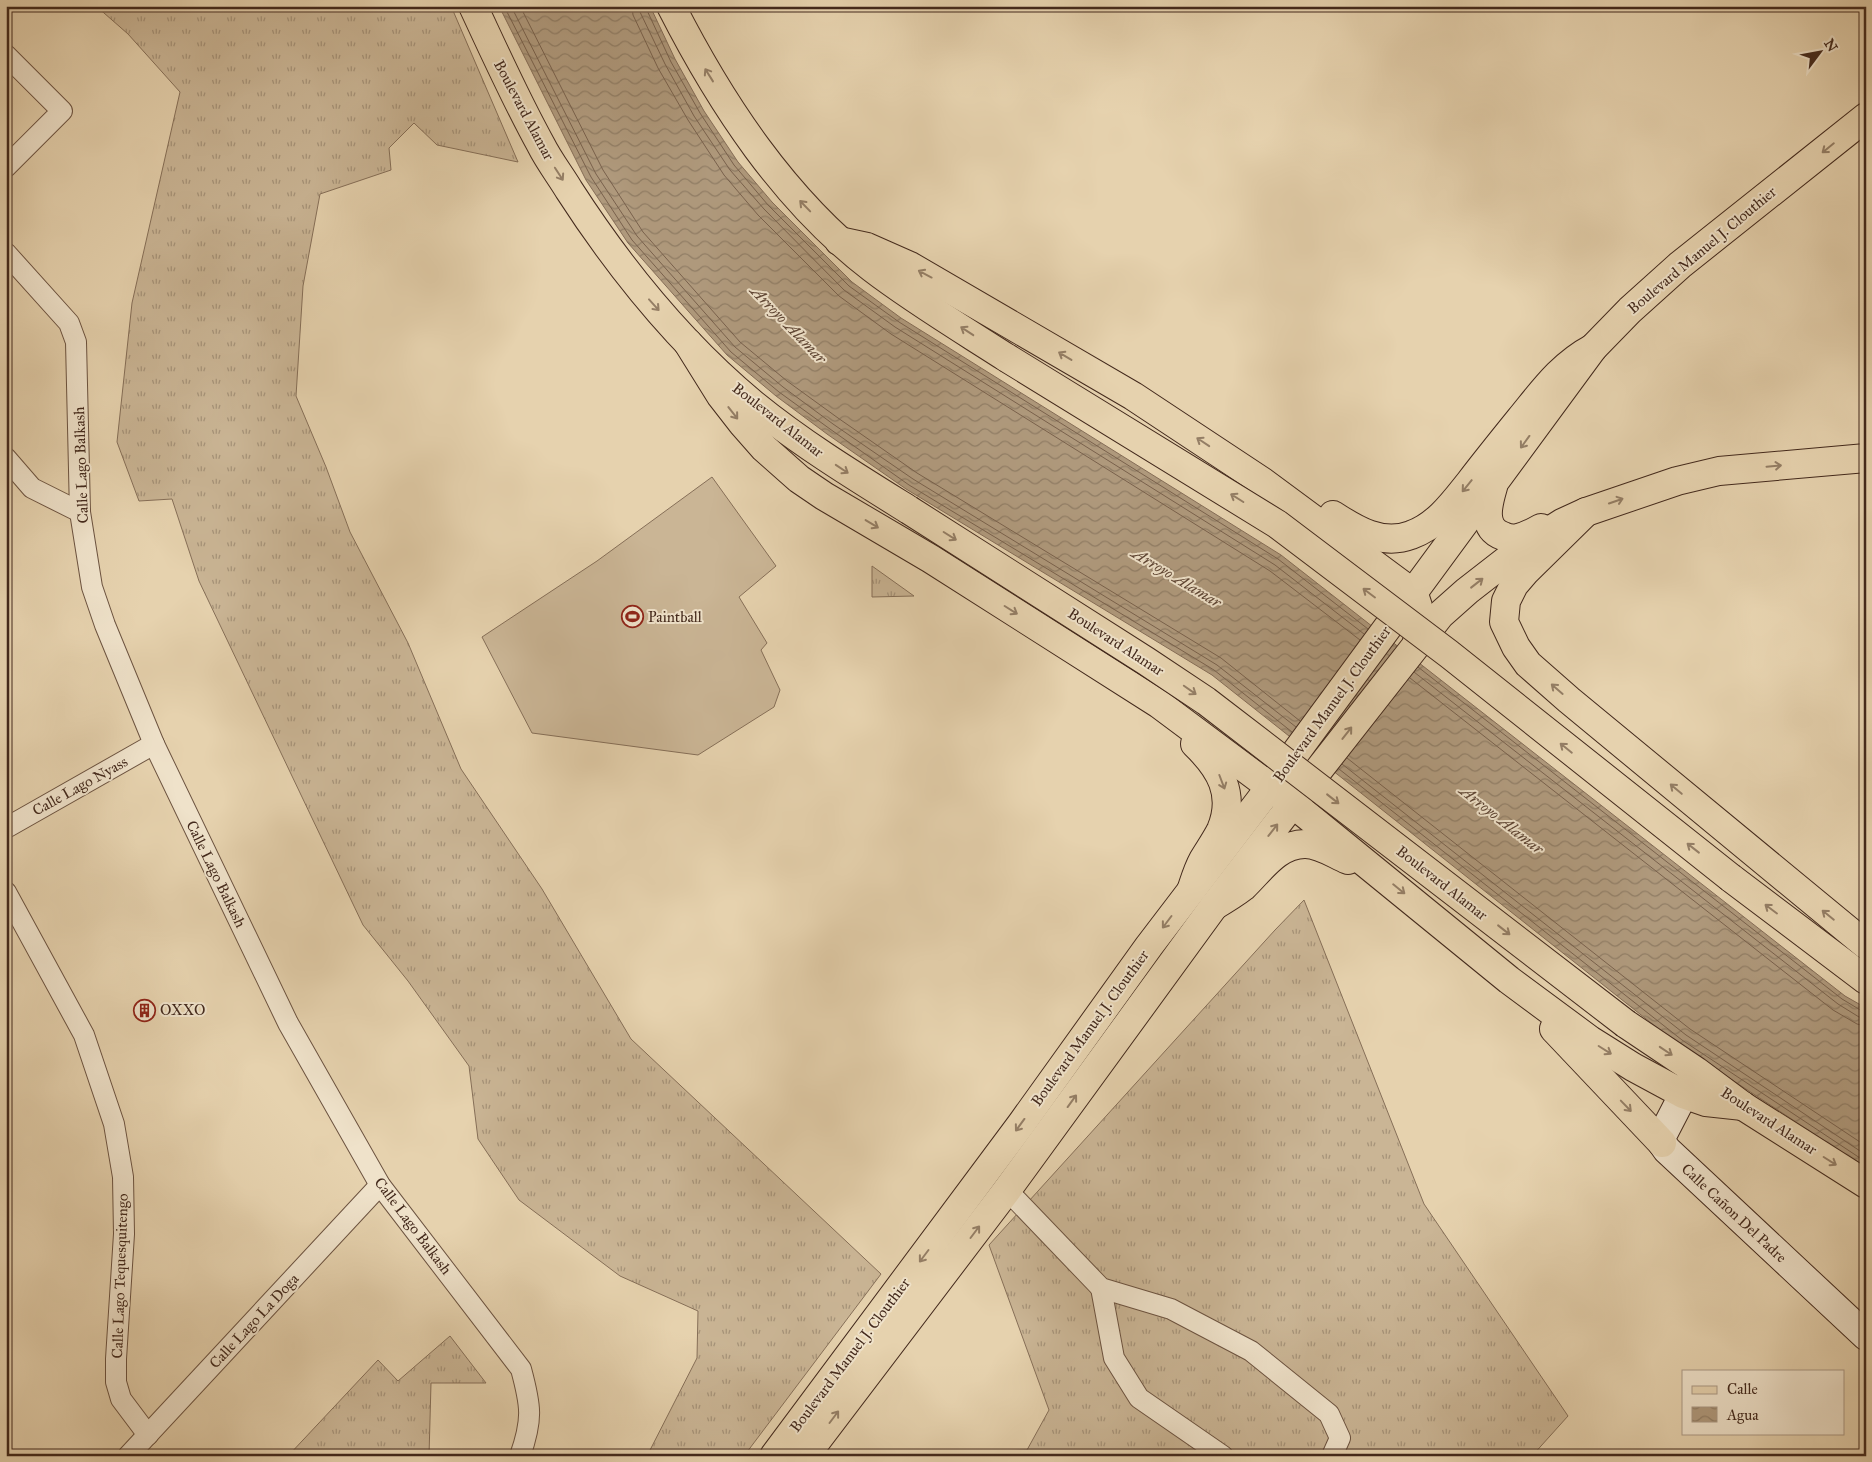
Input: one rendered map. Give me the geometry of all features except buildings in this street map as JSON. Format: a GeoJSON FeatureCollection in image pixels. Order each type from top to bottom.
{"type":"FeatureCollection","features":[{"type":"Feature","properties":{"kind":"main road","name":"Boulevard Alamar"},"geometry":{"type":"LineString","coordinates":[[473,6],[510,86],[542,147],[589,221],[641,290],[688,343],[753,404],[792,434],[845,470],[1146,660],[1206,701],[1626,1024],[1690,1082],[1743,1106],[1866,1184]]}},
{"type":"Feature","properties":{"kind":"main road"},"geometry":{"type":"LineString","coordinates":[[671,6],[703,65],[742,128],[767,163],[797,198],[839,241],[872,268],[906,293],[1008,358],[1277,524],[1449,654],[1731,878],[1866,980]]}},
{"type":"Feature","properties":{"kind":"main road","name":"Boulevard Manuel J. Clouthier"},"geometry":{"type":"LineString","coordinates":[[774,1456],[1022,1123],[1192,888],[1271,786],[1594,348],[1630,310],[1680,265],[1866,117]]}},
{"type":"Feature","properties":{"kind":"main road"},"geometry":{"type":"LineString","coordinates":[[839,241],[867,247],[890,256],[935,279],[1133,396],[1262,482],[1419,604],[1425,632]]}},
{"type":"Feature","properties":{"kind":"main road"},"geometry":{"type":"LineString","coordinates":[[688,343],[711,381],[742,424],[764,448],[800,479],[824,496],[931,559],[1159,704],[1271,786],[1510,980],[1590,1040],[1633,1067],[1690,1082],[1662,1136],[1662,1143]]}},
{"type":"Feature","properties":{"kind":"main road"},"geometry":{"type":"LineString","coordinates":[[1262,482],[1289,488],[1299,493],[1367,535],[1396,538],[1410,536],[1429,526],[1449,508],[1550,382],[1577,357],[1594,348]]}},
{"type":"Feature","properties":{"kind":"main road","name":"Boulevard Manuel J. Clouthier"},"geometry":{"type":"LineString","coordinates":[[805,1456],[1007,1190],[1214,906],[1425,632],[1467,591],[1520,549],[1574,518],[1677,481],[1719,472],[1866,458]]}},
{"type":"Feature","properties":{"kind":"main road"},"geometry":{"type":"LineString","coordinates":[[1494,483],[1487,512],[1488,521],[1493,530],[1500,535],[1518,538],[1541,528],[1574,518]]}},
{"type":"Feature","properties":{"kind":"main road"},"geometry":{"type":"LineString","coordinates":[[1574,518],[1514,585],[1506,601],[1504,622],[1516,647],[1528,664],[1569,700],[1866,945]]}},
{"type":"Feature","properties":{"kind":"main road"},"geometry":{"type":"LineString","coordinates":[[1159,704],[1167,717],[1216,766],[1228,798],[1226,814],[1220,831],[1198,869],[1192,888]]}},
{"type":"Feature","properties":{"kind":"main road"},"geometry":{"type":"LineString","coordinates":[[1214,906],[1244,886],[1272,858],[1293,845],[1319,846],[1352,862],[1368,864]]}},
{"type":"Feature","properties":{"kind":"main road"},"geometry":{"type":"LineString","coordinates":[[1510,980],[1662,1143]]}},
{"type":"Feature","properties":{"kind":"main road","name":"Calle Cañon Del Padre"},"geometry":{"type":"LineString","coordinates":[[1662,1143],[1667,1150],[1866,1336]]}},
{"type":"Feature","properties":{"kind":"street"},"geometry":{"type":"LineString","coordinates":[[6,55],[62,111],[6,167]]}},
{"type":"Feature","properties":{"kind":"street","name":"Calle Lago Balkash"},"geometry":{"type":"LineString","coordinates":[[6,252],[69,323],[76,342],[80,512],[92,587],[105,625],[154,744],[288,1023],[380,1185],[521,1369],[530,1402],[529,1432],[520,1456]]}},
{"type":"Feature","properties":{"kind":"street"},"geometry":{"type":"LineString","coordinates":[[6,458],[32,488],[80,512]]}},
{"type":"Feature","properties":{"kind":"street","name":"Calle Lago Nyass"},"geometry":{"type":"LineString","coordinates":[[6,828],[154,744]]}},
{"type":"Feature","properties":{"kind":"street","name":"Calle Lago Tequesquitengo"},"geometry":{"type":"LineString","coordinates":[[6,892],[84,1035],[114,1124],[123,1177],[124,1234],[116,1382],[121,1399],[148,1435]]}},
{"type":"Feature","properties":{"kind":"street","name":"Calle Lago La Doga"},"geometry":{"type":"LineString","coordinates":[[128,1456],[380,1185]]}},
{"type":"Feature","properties":{"kind":"street"},"geometry":{"type":"LineString","coordinates":[[1007,1190],[1101,1288],[1171,1309],[1251,1351],[1329,1414],[1340,1438],[1332,1456]]}},
{"type":"Feature","properties":{"kind":"street"},"geometry":{"type":"LineString","coordinates":[[1101,1288],[1114,1358],[1139,1398],[1223,1456]]}},
{"type":"Feature","properties":{"kind":"green space"},"geometry":{"type":"Polygon","coordinates":[[[96,6],[451,6],[518,162],[437,145],[414,123],[389,148],[391,170],[320,194],[303,286],[296,396],[326,467],[350,532],[408,643],[461,769],[542,889],[631,1039],[881,1274],[744,1456],[647,1456],[697,1358],[698,1311],[620,1276],[519,1200],[478,1139],[469,1066],[408,981],[363,925],[199,581],[172,499],[139,501],[117,442],[132,303],[180,92],[128,34],[96,6]]]}},
{"type":"Feature","properties":{"kind":"green space","name":"Paintball"},"geometry":{"type":"Polygon","coordinates":[[[712,477],[776,566],[739,597],[767,643],[761,650],[780,690],[774,707],[698,755],[532,733],[482,637],[597,561],[712,477]]]}},
{"type":"Feature","properties":{"kind":"green space"},"geometry":{"type":"Polygon","coordinates":[[[872,566],[914,596],[872,597],[872,566]]]}},
{"type":"Feature","properties":{"kind":"green space"},"geometry":{"type":"Polygon","coordinates":[[[1304,900],[1424,1204],[1568,1416],[1532,1456],[1036,1456],[1027,1450],[1049,1410],[989,1245],[1304,900]]]}},
{"type":"Feature","properties":{"kind":"green space"},"geometry":{"type":"Polygon","coordinates":[[[450,1336],[486,1383],[431,1383],[429,1456],[288,1456],[378,1360],[398,1381],[450,1336]]]}},
{"type":"Feature","properties":{"kind":"green space"},"geometry":{"type":"Polygon","coordinates":[[[1027,1450],[1036,1456],[991,1456],[997,1451],[1027,1450]]]}},
{"type":"Feature","properties":{"kind":"water","name":"Arroyo Alamar"},"geometry":{"type":"Polygon","coordinates":[[[499,6],[650,6],[675,59],[704,111],[738,162],[772,202],[852,282],[901,318],[1281,555],[1845,996],[1866,1008],[1866,1168],[1679,1045],[1212,675],[906,489],[776,396],[727,355],[628,243],[586,180],[499,6]]]}},
{"type":"Feature","properties":{"kind":"place","name":"Paintball"},"geometry":{"type":"Point","coordinates":[632,617]}},
{"type":"Feature","properties":{"kind":"place","name":"OXXO"},"geometry":{"type":"Point","coordinates":[144,1010]}}]}
